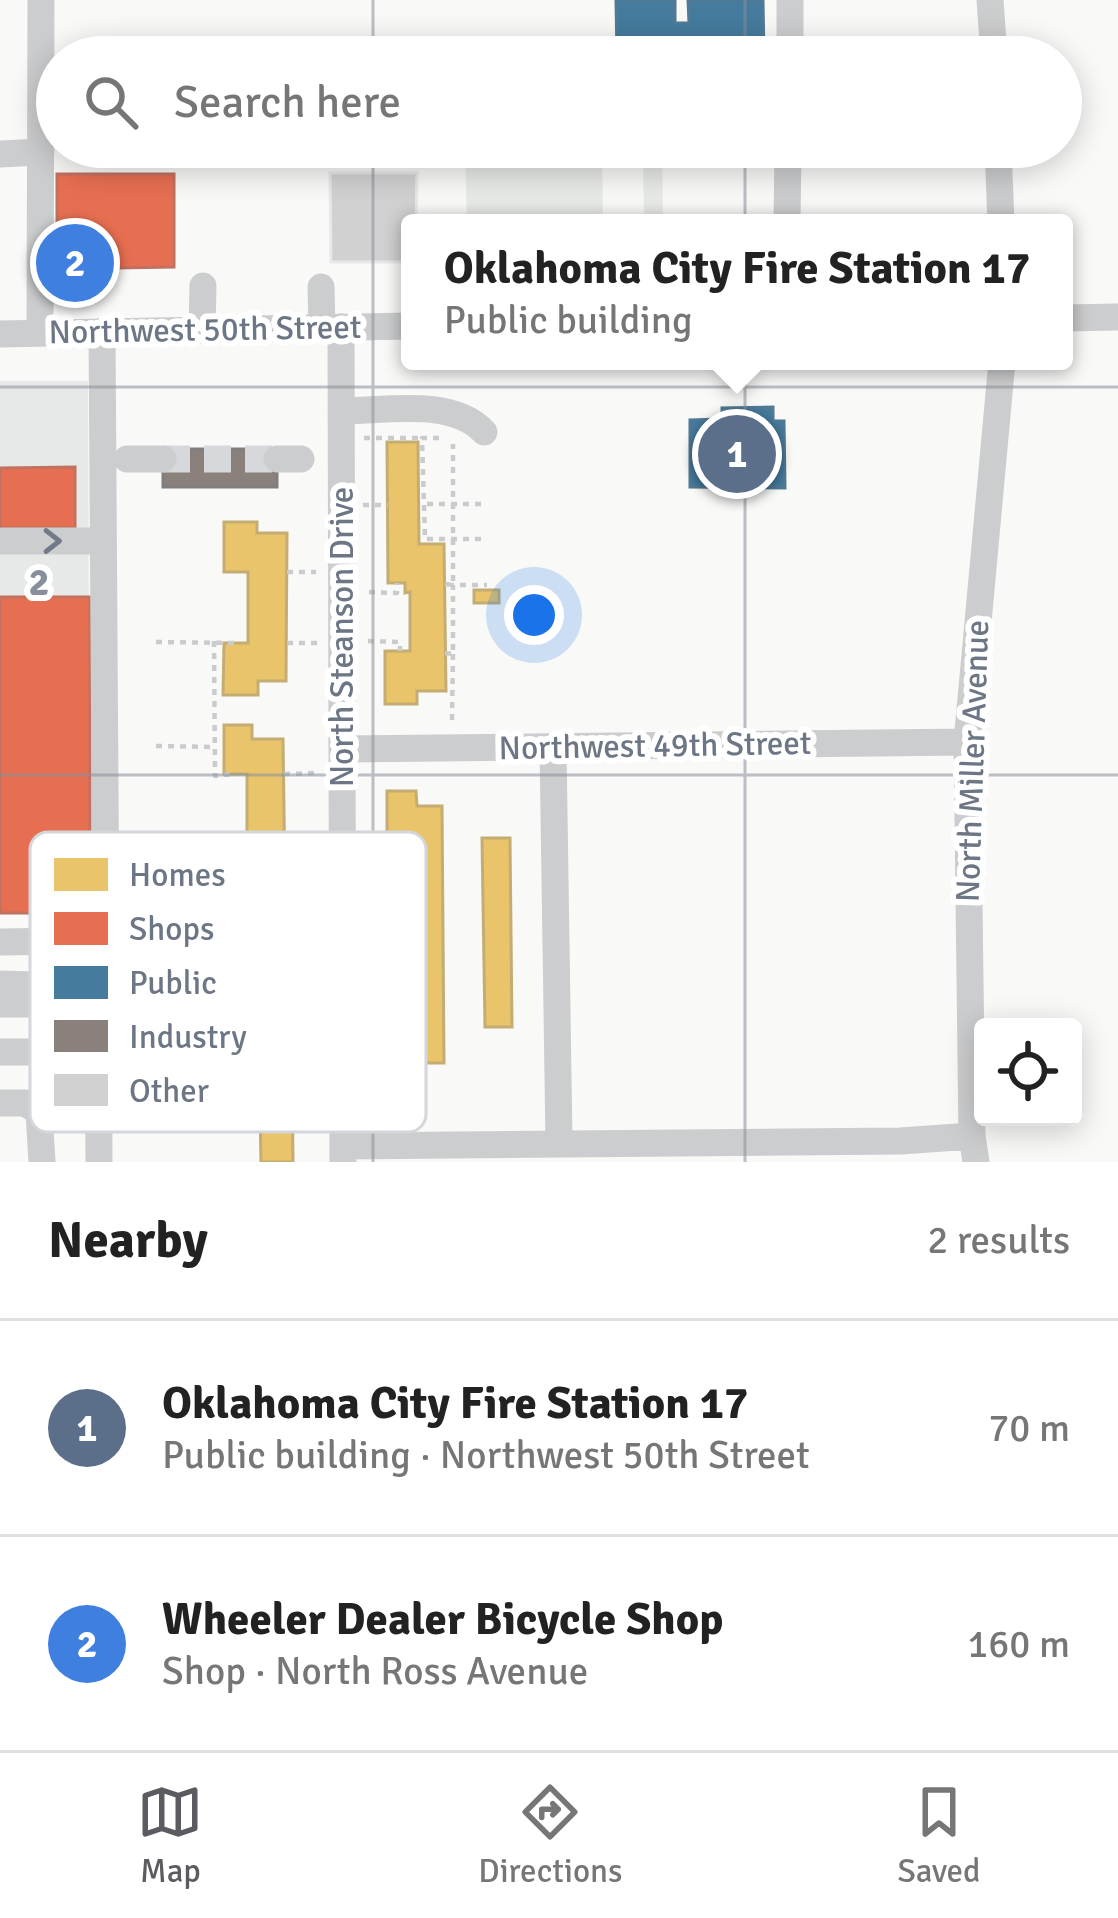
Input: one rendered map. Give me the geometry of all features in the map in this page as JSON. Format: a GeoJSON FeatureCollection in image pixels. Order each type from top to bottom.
{"type":"FeatureCollection","features":[{"type":"Feature","properties":{"kind":"street"},"geometry":{"type":"LineString","coordinates":[[41,0],[42,36]]}},
{"type":"Feature","properties":{"kind":"street"},"geometry":{"type":"LineString","coordinates":[[790,0],[790,36]]}},
{"type":"Feature","properties":{"kind":"street"},"geometry":{"type":"LineString","coordinates":[[990,0],[993,36]]}},
{"type":"Feature","properties":{"kind":"street"},"geometry":{"type":"LineString","coordinates":[[0,154],[36,145]]}},
{"type":"Feature","properties":{"kind":"street"},"geometry":{"type":"LineString","coordinates":[[40,334],[45,168]]}},
{"type":"Feature","properties":{"kind":"street"},"geometry":{"type":"LineString","coordinates":[[787,214],[788,168]]}},
{"type":"Feature","properties":{"kind":"street"},"geometry":{"type":"LineString","coordinates":[[999,168],[1001,214]]}},
{"type":"Feature","properties":{"kind":"street"},"geometry":{"type":"LineString","coordinates":[[202,286],[202,328]]}},
{"type":"Feature","properties":{"kind":"street","name":"North Steanson Drive"},"geometry":{"type":"LineString","coordinates":[[322,287],[341,411],[342,832]]}},
{"type":"Feature","properties":{"kind":"street"},"geometry":{"type":"LineString","coordinates":[[1073,318],[1118,317]]}},
{"type":"Feature","properties":{"kind":"street","name":"Northwest 50th Street"},"geometry":{"type":"LineString","coordinates":[[0,334],[401,326]]}},
{"type":"Feature","properties":{"kind":"street"},"geometry":{"type":"LineString","coordinates":[[102,332],[103,832]]}},
{"type":"Feature","properties":{"kind":"street","name":"North Miller Avenue"},"geometry":{"type":"LineString","coordinates":[[974,1149],[967,742],[1001,370]]}},
{"type":"Feature","properties":{"kind":"street"},"geometry":{"type":"LineString","coordinates":[[341,411],[445,411],[473,421],[472,435]]}},
{"type":"Feature","properties":{"kind":"street"},"geometry":{"type":"LineString","coordinates":[[128,459],[163,459]]}},
{"type":"Feature","properties":{"kind":"street"},"geometry":{"type":"LineString","coordinates":[[0,542],[104,542]]}},
{"type":"Feature","properties":{"kind":"street","name":"Northwest 49th Street"},"geometry":{"type":"LineString","coordinates":[[344,749],[967,742]]}},
{"type":"Feature","properties":{"kind":"street"},"geometry":{"type":"LineString","coordinates":[[553,747],[559,1142]]}},
{"type":"Feature","properties":{"kind":"street"},"geometry":{"type":"LineString","coordinates":[[0,942],[30,942]]}},
{"type":"Feature","properties":{"kind":"street"},"geometry":{"type":"LineString","coordinates":[[0,984],[30,985]]}},
{"type":"Feature","properties":{"kind":"street"},"geometry":{"type":"LineString","coordinates":[[0,1103],[30,1106]]}},
{"type":"Feature","properties":{"kind":"street"},"geometry":{"type":"LineString","coordinates":[[40,1132],[42,1162]]}},
{"type":"Feature","properties":{"kind":"street"},"geometry":{"type":"LineString","coordinates":[[99,1132],[99,1162]]}},
{"type":"Feature","properties":{"kind":"street"},"geometry":{"type":"LineString","coordinates":[[343,1154],[559,1142],[900,1141],[974,1149]]}},
{"type":"Feature","properties":{"kind":"path"},"geometry":{"type":"LineString","coordinates":[[358,438],[472,435]]}},
{"type":"Feature","properties":{"kind":"path"},"geometry":{"type":"LineString","coordinates":[[422,438],[424,539],[487,539]]}},
{"type":"Feature","properties":{"kind":"path"},"geometry":{"type":"LineString","coordinates":[[452,727],[453,438]]}},
{"type":"Feature","properties":{"kind":"path"},"geometry":{"type":"LineString","coordinates":[[424,504],[487,504]]}},
{"type":"Feature","properties":{"kind":"path"},"geometry":{"type":"LineString","coordinates":[[358,505],[388,505]]}},
{"type":"Feature","properties":{"kind":"path"},"geometry":{"type":"LineString","coordinates":[[286,572],[322,572]]}},
{"type":"Feature","properties":{"kind":"path"},"geometry":{"type":"LineString","coordinates":[[357,592],[397,592],[397,583]]}},
{"type":"Feature","properties":{"kind":"path"},"geometry":{"type":"LineString","coordinates":[[449,584],[487,585]]}},
{"type":"Feature","properties":{"kind":"path"},"geometry":{"type":"LineString","coordinates":[[214,641],[215,776],[232,774]]}},
{"type":"Feature","properties":{"kind":"path"},"geometry":{"type":"LineString","coordinates":[[357,641],[400,642],[400,651]]}},
{"type":"Feature","properties":{"kind":"path"},"geometry":{"type":"LineString","coordinates":[[156,642],[237,644]]}},
{"type":"Feature","properties":{"kind":"path"},"geometry":{"type":"LineString","coordinates":[[286,643],[322,644]]}},
{"type":"Feature","properties":{"kind":"path"},"geometry":{"type":"LineString","coordinates":[[156,746],[215,747]]}},
{"type":"Feature","properties":{"kind":"path"},"geometry":{"type":"LineString","coordinates":[[284,774],[322,773]]}},
{"type":"Feature","properties":{"kind":"shaded area"},"geometry":{"type":"Polygon","coordinates":[[[465,168],[602,168],[603,214],[467,214],[465,168]]]}},
{"type":"Feature","properties":{"kind":"shaded area"},"geometry":{"type":"Polygon","coordinates":[[[643,168],[662,168],[663,214],[644,214],[643,168]]]}},
{"type":"Feature","properties":{"kind":"shaded area"},"geometry":{"type":"Polygon","coordinates":[[[0,381],[88,381],[90,832],[30,832],[30,913],[0,913],[0,381]]]}},
{"type":"Feature","properties":{"kind":"building: Homes"},"geometry":{"type":"Polygon","coordinates":[[[387,442],[418,442],[419,544],[444,544],[446,691],[417,691],[417,704],[385,704],[385,651],[410,651],[410,592],[405,593],[405,583],[388,583],[387,442]]]}},
{"type":"Feature","properties":{"kind":"building: Homes"},"geometry":{"type":"Polygon","coordinates":[[[224,522],[257,522],[257,533],[287,533],[286,681],[258,681],[258,695],[223,695],[224,643],[248,643],[248,572],[224,572],[224,522]]]}},
{"type":"Feature","properties":{"kind":"building: Homes"},"geometry":{"type":"Polygon","coordinates":[[[474,590],[499,590],[499,603],[474,603],[474,590]]]}},
{"type":"Feature","properties":{"kind":"building: Homes"},"geometry":{"type":"Polygon","coordinates":[[[224,725],[252,725],[252,739],[283,739],[284,832],[247,832],[247,774],[224,774],[224,725]]]}},
{"type":"Feature","properties":{"kind":"building: Homes"},"geometry":{"type":"Polygon","coordinates":[[[387,791],[416,791],[417,806],[442,806],[444,1063],[426,1063],[426,832],[387,832],[387,791]]]}},
{"type":"Feature","properties":{"kind":"building: Homes"},"geometry":{"type":"Polygon","coordinates":[[[482,838],[510,838],[512,1027],[485,1027],[482,838]]]}},
{"type":"Feature","properties":{"kind":"building: Homes"},"geometry":{"type":"Polygon","coordinates":[[[260,1132],[293,1132],[293,1162],[261,1162],[260,1132]]]}},
{"type":"Feature","properties":{"kind":"building: Shops"},"geometry":{"type":"Polygon","coordinates":[[[57,174],[174,174],[174,267],[57,269],[57,174]]]}},
{"type":"Feature","properties":{"kind":"building: Shops"},"geometry":{"type":"Polygon","coordinates":[[[75,467],[75,528],[0,528],[0,468],[75,467]]]}},
{"type":"Feature","properties":{"kind":"building: Shops"},"geometry":{"type":"Polygon","coordinates":[[[0,597],[90,597],[90,832],[30,832],[30,913],[0,913],[0,597]]]}},
{"type":"Feature","properties":{"kind":"building: Public"},"geometry":{"type":"Polygon","coordinates":[[[616,0],[675,0],[675,23],[689,23],[688,0],[763,0],[764,36],[617,36],[616,0]]]}},
{"type":"Feature","properties":{"kind":"building: Public"},"geometry":{"type":"Polygon","coordinates":[[[773,407],[773,421],[784,421],[785,488],[690,487],[690,420],[722,419],[722,408],[773,407]]]}},
{"type":"Feature","properties":{"kind":"building: Industry"},"geometry":{"type":"Polygon","coordinates":[[[163,449],[277,449],[277,487],[163,487],[163,449]]]}},
{"type":"Feature","properties":{"kind":"building: Other"},"geometry":{"type":"Polygon","coordinates":[[[330,173],[417,173],[416,214],[401,214],[401,262],[331,262],[330,173]]]}},
{"type":"Feature","properties":{"kind":"tunnel"},"geometry":{"type":"LineString","coordinates":[[163,459],[277,459]]}},
{"type":"Feature","properties":{"kind":"place","name":"Wheeler Dealer Bicycle Shop"},"geometry":{"type":"Point","coordinates":[75,263]}},
{"type":"Feature","properties":{"kind":"place","name":"Oklahoma City Fire Station 17"},"geometry":{"type":"Point","coordinates":[737,454]}}]}
